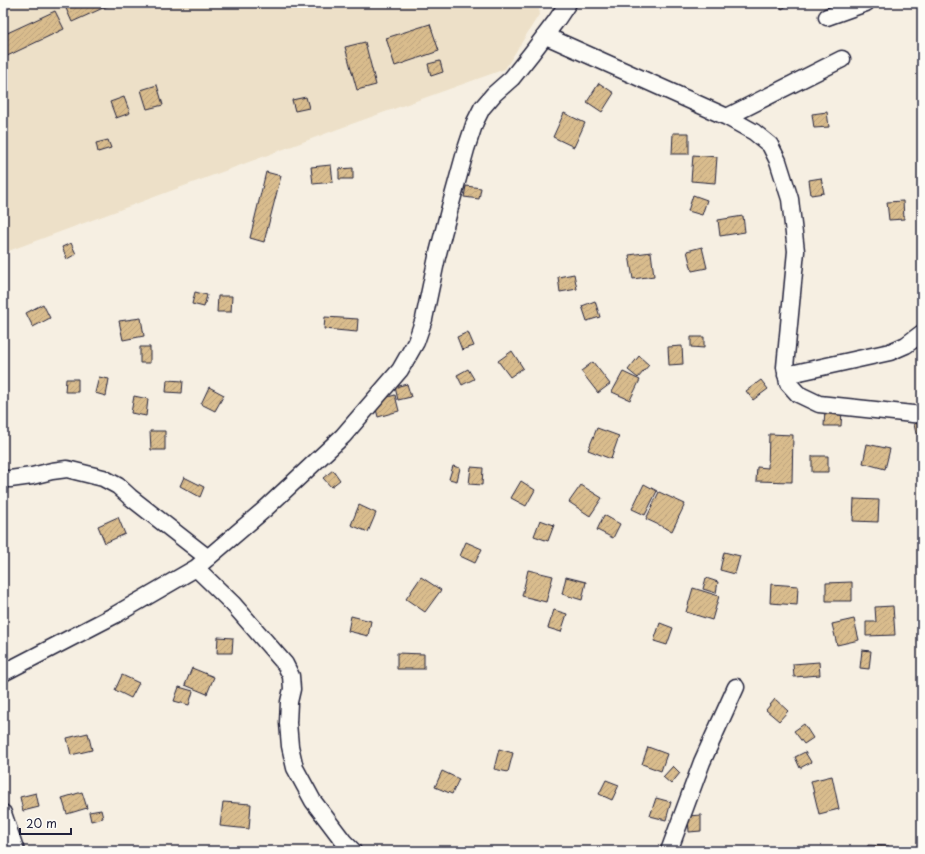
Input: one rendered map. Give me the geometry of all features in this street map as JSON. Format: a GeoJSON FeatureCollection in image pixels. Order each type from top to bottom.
{"type":"FeatureCollection","features":[{"type":"Feature","properties":{"kind":"street"},"geometry":{"type":"LineString","coordinates":[[3,673],[115,614],[202,563],[265,508],[342,436],[400,370],[416,342],[424,319],[437,257],[474,122],[482,108],[494,94],[512,78],[546,36],[568,3]]}},
{"type":"Feature","properties":{"kind":"street"},"geometry":{"type":"LineString","coordinates":[[827,18],[866,3]]}},
{"type":"Feature","properties":{"kind":"street"},"geometry":{"type":"LineString","coordinates":[[546,36],[727,117],[754,132],[770,145],[778,161],[790,199],[796,251],[785,367],[788,383],[798,394],[819,404],[922,415]]}},
{"type":"Feature","properties":{"kind":"street"},"geometry":{"type":"LineString","coordinates":[[727,117],[842,59]]}},
{"type":"Feature","properties":{"kind":"street"},"geometry":{"type":"LineString","coordinates":[[786,375],[890,352],[906,345],[922,333]]}},
{"type":"Feature","properties":{"kind":"street"},"geometry":{"type":"LineString","coordinates":[[3,479],[32,476],[67,469],[103,478],[118,486],[202,563],[233,604],[285,664],[291,676],[292,689],[289,702],[288,723],[290,746],[295,768],[313,801],[344,842],[353,851]]}},
{"type":"Feature","properties":{"kind":"street"},"geometry":{"type":"LineString","coordinates":[[669,851],[702,762],[736,687]]}},
{"type":"Feature","properties":{"kind":"street"},"geometry":{"type":"LineString","coordinates":[[3,813],[16,851]]}},
{"type":"Feature","properties":{"kind":"shaded area"},"geometry":{"type":"Polygon","coordinates":[[[3,3],[537,3],[540,13],[505,69],[346,126],[3,253],[3,3]]]}},
{"type":"Feature","properties":{"kind":"building"},"geometry":{"type":"Polygon","coordinates":[[[114,3],[72,22],[64,4],[114,3]]]}},
{"type":"Feature","properties":{"kind":"building"},"geometry":{"type":"Polygon","coordinates":[[[778,3],[791,3],[782,9],[778,3]]]}},
{"type":"Feature","properties":{"kind":"building"},"geometry":{"type":"Polygon","coordinates":[[[55,11],[64,29],[3,58],[3,35],[55,11]]]}},
{"type":"Feature","properties":{"kind":"building"},"geometry":{"type":"Polygon","coordinates":[[[430,24],[439,51],[395,66],[386,38],[430,24]]]}},
{"type":"Feature","properties":{"kind":"building"},"geometry":{"type":"Polygon","coordinates":[[[365,42],[376,85],[357,90],[345,47],[365,42]]]}},
{"type":"Feature","properties":{"kind":"building"},"geometry":{"type":"Polygon","coordinates":[[[440,61],[443,72],[431,76],[428,64],[440,61]]]}},
{"type":"Feature","properties":{"kind":"building"},"geometry":{"type":"Polygon","coordinates":[[[599,83],[614,93],[602,112],[587,102],[599,83]]]}},
{"type":"Feature","properties":{"kind":"building"},"geometry":{"type":"Polygon","coordinates":[[[157,85],[163,105],[147,109],[141,90],[157,85]]]}},
{"type":"Feature","properties":{"kind":"building"},"geometry":{"type":"Polygon","coordinates":[[[124,97],[130,113],[116,118],[110,102],[124,97]]]}},
{"type":"Feature","properties":{"kind":"building"},"geometry":{"type":"Polygon","coordinates":[[[306,97],[309,108],[295,111],[292,100],[306,97]]]}},
{"type":"Feature","properties":{"kind":"building"},"geometry":{"type":"Polygon","coordinates":[[[827,112],[829,127],[814,128],[812,114],[827,112]]]}},
{"type":"Feature","properties":{"kind":"building"},"geometry":{"type":"Polygon","coordinates":[[[564,113],[585,123],[574,147],[553,137],[564,113]]]}},
{"type":"Feature","properties":{"kind":"building"},"geometry":{"type":"Polygon","coordinates":[[[673,133],[689,133],[689,154],[672,154],[673,133]]]}},
{"type":"Feature","properties":{"kind":"building"},"geometry":{"type":"Polygon","coordinates":[[[108,140],[111,148],[98,152],[96,143],[108,140]]]}},
{"type":"Feature","properties":{"kind":"building"},"geometry":{"type":"Polygon","coordinates":[[[693,155],[717,157],[715,183],[691,181],[693,155]]]}},
{"type":"Feature","properties":{"kind":"building"},"geometry":{"type":"Polygon","coordinates":[[[331,165],[333,182],[313,184],[311,167],[331,165]]]}},
{"type":"Feature","properties":{"kind":"building"},"geometry":{"type":"Polygon","coordinates":[[[353,168],[353,179],[339,179],[339,169],[353,168]]]}},
{"type":"Feature","properties":{"kind":"building"},"geometry":{"type":"Polygon","coordinates":[[[266,172],[281,176],[264,242],[250,238],[266,172]]]}},
{"type":"Feature","properties":{"kind":"building"},"geometry":{"type":"Polygon","coordinates":[[[821,178],[824,193],[811,195],[809,180],[821,178]]]}},
{"type":"Feature","properties":{"kind":"building"},"geometry":{"type":"Polygon","coordinates":[[[466,186],[481,188],[479,199],[464,197],[466,186]]]}},
{"type":"Feature","properties":{"kind":"building"},"geometry":{"type":"Polygon","coordinates":[[[693,195],[707,200],[702,215],[688,211],[693,195]]]}},
{"type":"Feature","properties":{"kind":"building"},"geometry":{"type":"Polygon","coordinates":[[[903,201],[904,219],[889,220],[887,202],[903,201]]]}},
{"type":"Feature","properties":{"kind":"building"},"geometry":{"type":"Polygon","coordinates":[[[743,216],[745,232],[720,236],[718,220],[743,216]]]}},
{"type":"Feature","properties":{"kind":"building"},"geometry":{"type":"Polygon","coordinates":[[[71,243],[76,254],[67,259],[62,247],[71,243]]]}},
{"type":"Feature","properties":{"kind":"building"},"geometry":{"type":"Polygon","coordinates":[[[702,247],[707,268],[692,271],[687,251],[702,247]]]}},
{"type":"Feature","properties":{"kind":"building"},"geometry":{"type":"Polygon","coordinates":[[[651,252],[654,276],[633,279],[629,255],[651,252]]]}},
{"type":"Feature","properties":{"kind":"building"},"geometry":{"type":"Polygon","coordinates":[[[574,274],[577,289],[560,292],[558,277],[574,274]]]}},
{"type":"Feature","properties":{"kind":"building"},"geometry":{"type":"Polygon","coordinates":[[[195,292],[207,295],[204,307],[192,304],[195,292]]]}},
{"type":"Feature","properties":{"kind":"building"},"geometry":{"type":"Polygon","coordinates":[[[218,296],[232,296],[231,312],[217,312],[218,296]]]}},
{"type":"Feature","properties":{"kind":"building"},"geometry":{"type":"Polygon","coordinates":[[[595,301],[600,317],[587,321],[582,306],[595,301]]]}},
{"type":"Feature","properties":{"kind":"building"},"geometry":{"type":"Polygon","coordinates":[[[43,304],[50,318],[33,327],[26,313],[43,304]]]}},
{"type":"Feature","properties":{"kind":"building"},"geometry":{"type":"Polygon","coordinates":[[[325,317],[358,319],[357,332],[324,329],[325,317]]]}},
{"type":"Feature","properties":{"kind":"building"},"geometry":{"type":"Polygon","coordinates":[[[141,318],[144,336],[123,340],[119,321],[141,318]]]}},
{"type":"Feature","properties":{"kind":"building"},"geometry":{"type":"Polygon","coordinates":[[[468,332],[474,346],[462,350],[457,337],[468,332]]]}},
{"type":"Feature","properties":{"kind":"building"},"geometry":{"type":"Polygon","coordinates":[[[691,337],[704,337],[704,348],[691,347],[691,337]]]}},
{"type":"Feature","properties":{"kind":"building"},"geometry":{"type":"Polygon","coordinates":[[[682,346],[683,364],[669,365],[668,347],[682,346]]]}},
{"type":"Feature","properties":{"kind":"building"},"geometry":{"type":"Polygon","coordinates":[[[140,347],[150,347],[150,363],[140,363],[140,347]]]}},
{"type":"Feature","properties":{"kind":"building"},"geometry":{"type":"Polygon","coordinates":[[[512,351],[523,368],[510,377],[498,361],[512,351]]]}},
{"type":"Feature","properties":{"kind":"building"},"geometry":{"type":"Polygon","coordinates":[[[639,356],[649,365],[638,378],[628,370],[639,356]]]}},
{"type":"Feature","properties":{"kind":"building"},"geometry":{"type":"Polygon","coordinates":[[[593,362],[610,384],[598,393],[581,371],[593,362]]]}},
{"type":"Feature","properties":{"kind":"building"},"geometry":{"type":"Polygon","coordinates":[[[468,369],[474,379],[462,385],[457,375],[468,369]]]}},
{"type":"Feature","properties":{"kind":"building"},"geometry":{"type":"Polygon","coordinates":[[[623,372],[640,380],[630,400],[612,392],[623,372]]]}},
{"type":"Feature","properties":{"kind":"building"},"geometry":{"type":"Polygon","coordinates":[[[99,377],[109,379],[106,396],[95,393],[99,377]]]}},
{"type":"Feature","properties":{"kind":"building"},"geometry":{"type":"Polygon","coordinates":[[[66,379],[78,379],[78,392],[65,392],[66,379]]]}},
{"type":"Feature","properties":{"kind":"building"},"geometry":{"type":"Polygon","coordinates":[[[167,380],[183,381],[182,393],[166,392],[167,380]]]}},
{"type":"Feature","properties":{"kind":"building"},"geometry":{"type":"Polygon","coordinates":[[[761,380],[768,389],[753,400],[746,391],[761,380]]]}},
{"type":"Feature","properties":{"kind":"building"},"geometry":{"type":"Polygon","coordinates":[[[407,384],[411,397],[398,400],[395,387],[407,384]]]}},
{"type":"Feature","properties":{"kind":"building"},"geometry":{"type":"Polygon","coordinates":[[[209,387],[224,395],[215,411],[201,404],[209,387]]]}},
{"type":"Feature","properties":{"kind":"building"},"geometry":{"type":"Polygon","coordinates":[[[395,395],[399,411],[378,417],[374,401],[395,395]]]}},
{"type":"Feature","properties":{"kind":"building"},"geometry":{"type":"Polygon","coordinates":[[[134,396],[148,399],[146,416],[131,413],[134,396]]]}},
{"type":"Feature","properties":{"kind":"building"},"geometry":{"type":"Polygon","coordinates":[[[825,409],[842,410],[841,426],[824,426],[825,409]]]}},
{"type":"Feature","properties":{"kind":"building"},"geometry":{"type":"Polygon","coordinates":[[[922,422],[922,433],[916,434],[914,424],[922,422]]]}},
{"type":"Feature","properties":{"kind":"building"},"geometry":{"type":"Polygon","coordinates":[[[597,428],[619,436],[611,459],[588,450],[597,428]]]}},
{"type":"Feature","properties":{"kind":"building"},"geometry":{"type":"Polygon","coordinates":[[[150,431],[165,431],[165,450],[151,450],[150,431]]]}},
{"type":"Feature","properties":{"kind":"building"},"geometry":{"type":"Polygon","coordinates":[[[769,434],[793,435],[792,482],[756,481],[757,467],[768,468],[769,434]]]}},
{"type":"Feature","properties":{"kind":"building"},"geometry":{"type":"Polygon","coordinates":[[[867,444],[890,449],[885,469],[863,463],[867,444]]]}},
{"type":"Feature","properties":{"kind":"building"},"geometry":{"type":"Polygon","coordinates":[[[812,456],[828,456],[828,472],[812,472],[812,456]]]}},
{"type":"Feature","properties":{"kind":"building"},"geometry":{"type":"Polygon","coordinates":[[[453,466],[460,468],[457,481],[449,479],[453,466]]]}},
{"type":"Feature","properties":{"kind":"building"},"geometry":{"type":"Polygon","coordinates":[[[471,467],[483,468],[482,485],[469,484],[471,467]]]}},
{"type":"Feature","properties":{"kind":"building"},"geometry":{"type":"Polygon","coordinates":[[[333,470],[340,480],[331,487],[323,478],[333,470]]]}},
{"type":"Feature","properties":{"kind":"building"},"geometry":{"type":"Polygon","coordinates":[[[184,477],[204,487],[200,497],[180,486],[184,477]]]}},
{"type":"Feature","properties":{"kind":"building"},"geometry":{"type":"Polygon","coordinates":[[[521,481],[535,490],[526,506],[511,498],[521,481]]]}},
{"type":"Feature","properties":{"kind":"building"},"geometry":{"type":"Polygon","coordinates":[[[644,484],[657,491],[645,515],[632,509],[644,484]]]}},
{"type":"Feature","properties":{"kind":"building"},"geometry":{"type":"Polygon","coordinates":[[[581,485],[602,498],[590,516],[569,502],[581,485]]]}},
{"type":"Feature","properties":{"kind":"building"},"geometry":{"type":"Polygon","coordinates":[[[659,492],[685,504],[672,531],[646,519],[659,492]]]}},
{"type":"Feature","properties":{"kind":"building"},"geometry":{"type":"Polygon","coordinates":[[[854,499],[879,500],[878,522],[853,521],[854,499]]]}},
{"type":"Feature","properties":{"kind":"building"},"geometry":{"type":"Polygon","coordinates":[[[359,505],[376,513],[368,532],[351,525],[359,505]]]}},
{"type":"Feature","properties":{"kind":"building"},"geometry":{"type":"Polygon","coordinates":[[[604,515],[620,524],[613,538],[597,530],[604,515]]]}},
{"type":"Feature","properties":{"kind":"building"},"geometry":{"type":"Polygon","coordinates":[[[118,517],[125,534],[105,543],[98,526],[118,517]]]}},
{"type":"Feature","properties":{"kind":"building"},"geometry":{"type":"Polygon","coordinates":[[[540,520],[554,525],[548,541],[534,536],[540,520]]]}},
{"type":"Feature","properties":{"kind":"building"},"geometry":{"type":"Polygon","coordinates":[[[466,542],[482,549],[475,563],[460,556],[466,542]]]}},
{"type":"Feature","properties":{"kind":"building"},"geometry":{"type":"Polygon","coordinates":[[[724,552],[740,556],[735,574],[720,570],[724,552]]]}},
{"type":"Feature","properties":{"kind":"building"},"geometry":{"type":"Polygon","coordinates":[[[528,570],[553,576],[546,602],[522,596],[528,570]]]}},
{"type":"Feature","properties":{"kind":"building"},"geometry":{"type":"Polygon","coordinates":[[[421,577],[441,590],[425,612],[406,599],[421,577]]]}},
{"type":"Feature","properties":{"kind":"building"},"geometry":{"type":"Polygon","coordinates":[[[566,577],[586,582],[582,600],[562,594],[566,577]]]}},
{"type":"Feature","properties":{"kind":"building"},"geometry":{"type":"Polygon","coordinates":[[[706,578],[718,582],[716,593],[703,589],[706,578]]]}},
{"type":"Feature","properties":{"kind":"building"},"geometry":{"type":"Polygon","coordinates":[[[852,582],[852,601],[826,601],[826,583],[852,582]]]}},
{"type":"Feature","properties":{"kind":"building"},"geometry":{"type":"Polygon","coordinates":[[[771,584],[798,586],[797,605],[770,603],[771,584]]]}},
{"type":"Feature","properties":{"kind":"building"},"geometry":{"type":"Polygon","coordinates":[[[693,588],[719,596],[712,620],[686,612],[693,588]]]}},
{"type":"Feature","properties":{"kind":"building"},"geometry":{"type":"Polygon","coordinates":[[[893,606],[895,635],[866,636],[866,622],[876,622],[875,607],[893,606]]]}},
{"type":"Feature","properties":{"kind":"building"},"geometry":{"type":"Polygon","coordinates":[[[554,610],[567,614],[561,632],[548,628],[554,610]]]}},
{"type":"Feature","properties":{"kind":"building"},"geometry":{"type":"Polygon","coordinates":[[[351,616],[371,621],[368,636],[348,631],[351,616]]]}},
{"type":"Feature","properties":{"kind":"building"},"geometry":{"type":"Polygon","coordinates":[[[854,619],[859,640],[837,645],[832,624],[854,619]]]}},
{"type":"Feature","properties":{"kind":"building"},"geometry":{"type":"Polygon","coordinates":[[[660,623],[673,628],[667,645],[654,641],[660,623]]]}},
{"type":"Feature","properties":{"kind":"building"},"geometry":{"type":"Polygon","coordinates":[[[218,637],[233,638],[232,653],[217,653],[218,637]]]}},
{"type":"Feature","properties":{"kind":"building"},"geometry":{"type":"Polygon","coordinates":[[[862,650],[871,651],[869,669],[860,668],[862,650]]]}},
{"type":"Feature","properties":{"kind":"building"},"geometry":{"type":"Polygon","coordinates":[[[397,653],[424,654],[424,669],[397,669],[397,653]]]}},
{"type":"Feature","properties":{"kind":"building"},"geometry":{"type":"Polygon","coordinates":[[[819,662],[820,675],[794,677],[793,664],[819,662]]]}},
{"type":"Feature","properties":{"kind":"building"},"geometry":{"type":"Polygon","coordinates":[[[192,668],[214,677],[207,694],[185,685],[192,668]]]}},
{"type":"Feature","properties":{"kind":"building"},"geometry":{"type":"Polygon","coordinates":[[[122,675],[139,683],[131,698],[115,690],[122,675]]]}},
{"type":"Feature","properties":{"kind":"building"},"geometry":{"type":"Polygon","coordinates":[[[179,687],[193,691],[189,705],[174,701],[179,687]]]}},
{"type":"Feature","properties":{"kind":"building"},"geometry":{"type":"Polygon","coordinates":[[[775,699],[788,711],[779,721],[766,710],[775,699]]]}},
{"type":"Feature","properties":{"kind":"building"},"geometry":{"type":"Polygon","coordinates":[[[804,724],[813,738],[804,744],[794,731],[804,724]]]}},
{"type":"Feature","properties":{"kind":"building"},"geometry":{"type":"Polygon","coordinates":[[[88,733],[92,750],[71,755],[67,738],[88,733]]]}},
{"type":"Feature","properties":{"kind":"building"},"geometry":{"type":"Polygon","coordinates":[[[648,747],[667,754],[661,771],[642,764],[648,747]]]}},
{"type":"Feature","properties":{"kind":"building"},"geometry":{"type":"Polygon","coordinates":[[[499,749],[513,753],[508,772],[494,769],[499,749]]]}},
{"type":"Feature","properties":{"kind":"building"},"geometry":{"type":"Polygon","coordinates":[[[805,752],[811,762],[800,768],[795,757],[805,752]]]}},
{"type":"Feature","properties":{"kind":"building"},"geometry":{"type":"Polygon","coordinates":[[[673,766],[680,773],[671,784],[663,777],[673,766]]]}},
{"type":"Feature","properties":{"kind":"building"},"geometry":{"type":"Polygon","coordinates":[[[442,771],[459,779],[452,794],[435,787],[442,771]]]}},
{"type":"Feature","properties":{"kind":"building"},"geometry":{"type":"Polygon","coordinates":[[[832,776],[839,809],[819,814],[811,781],[832,776]]]}},
{"type":"Feature","properties":{"kind":"building"},"geometry":{"type":"Polygon","coordinates":[[[606,780],[619,785],[612,800],[599,794],[606,780]]]}},
{"type":"Feature","properties":{"kind":"building"},"geometry":{"type":"Polygon","coordinates":[[[82,792],[87,808],[67,814],[62,798],[82,792]]]}},
{"type":"Feature","properties":{"kind":"building"},"geometry":{"type":"Polygon","coordinates":[[[36,793],[39,807],[23,811],[20,797],[36,793]]]}},
{"type":"Feature","properties":{"kind":"building"},"geometry":{"type":"Polygon","coordinates":[[[656,798],[671,802],[666,820],[650,816],[656,798]]]}},
{"type":"Feature","properties":{"kind":"building"},"geometry":{"type":"Polygon","coordinates":[[[223,802],[251,804],[249,829],[220,826],[223,802]]]}},
{"type":"Feature","properties":{"kind":"building"},"geometry":{"type":"Polygon","coordinates":[[[101,810],[103,818],[91,821],[89,812],[101,810]]]}},
{"type":"Feature","properties":{"kind":"building"},"geometry":{"type":"Polygon","coordinates":[[[701,815],[701,831],[689,832],[688,816],[701,815]]]}},
{"type":"Feature","properties":{"kind":"building"},"geometry":{"type":"Polygon","coordinates":[[[868,845],[889,846],[888,851],[867,851],[868,845]]]}}]}
